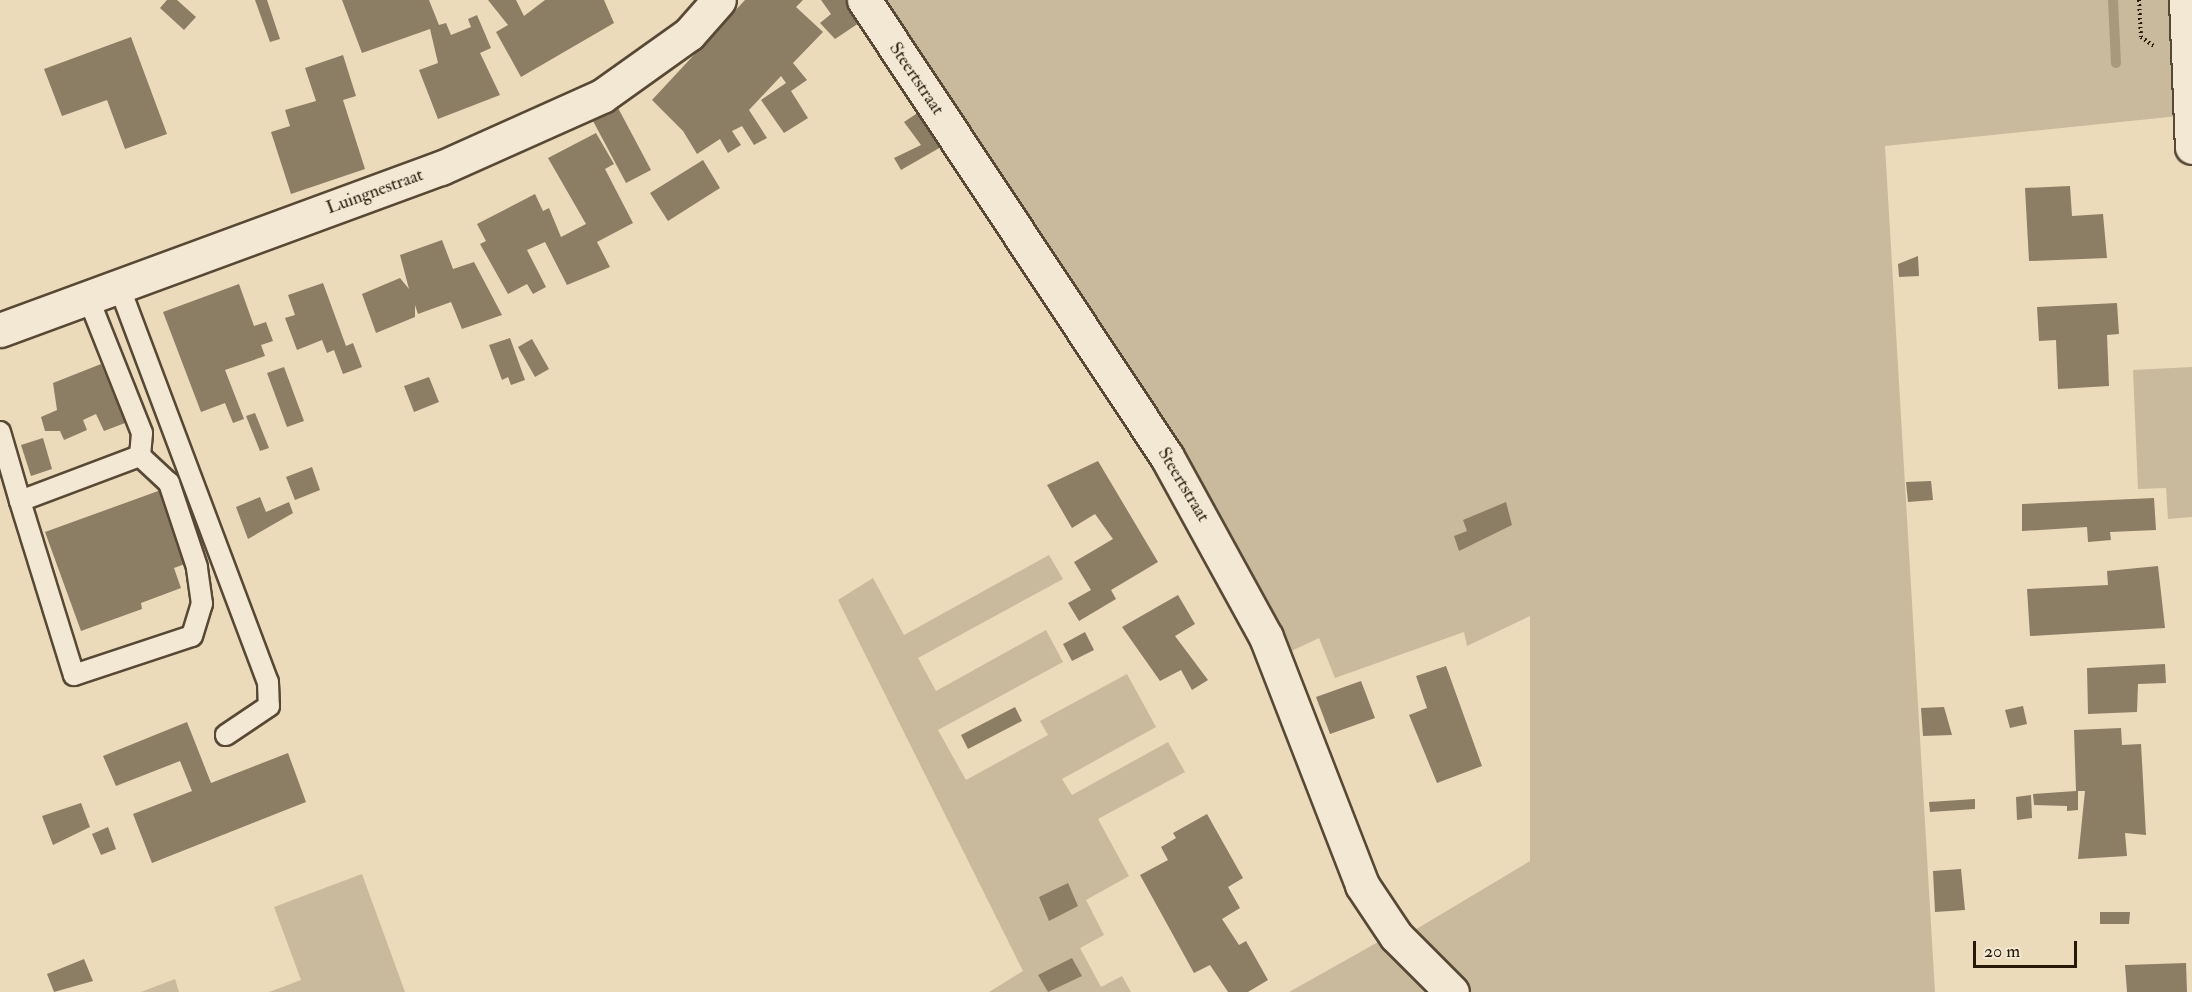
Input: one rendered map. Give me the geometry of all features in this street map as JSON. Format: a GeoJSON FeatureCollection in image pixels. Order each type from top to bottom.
{"type":"FeatureCollection","features":[{"type":"Feature","properties":{"kind":"street","name":"Luingnestraat"},"geometry":{"type":"LineString","coordinates":[[0,330],[441,168],[602,96],[689,34],[718,0]]}},
{"type":"Feature","properties":{"kind":"street","name":"Steertstraat"},"geometry":{"type":"LineString","coordinates":[[864,0],[1167,457],[1266,637],[1362,885],[1396,936],[1452,992]]}},
{"type":"Feature","properties":{"kind":"street"},"geometry":{"type":"LineString","coordinates":[[2186,0],[2192,147]]}},
{"type":"Feature","properties":{"kind":"lane"},"geometry":{"type":"LineString","coordinates":[[119,286],[268,682],[269,706],[226,735]]}},
{"type":"Feature","properties":{"kind":"lane"},"geometry":{"type":"LineString","coordinates":[[88,297],[142,433],[140,456]]}},
{"type":"Feature","properties":{"kind":"lane"},"geometry":{"type":"LineString","coordinates":[[0,432],[74,675],[192,636],[202,604],[197,567],[169,483],[140,456]]}},
{"type":"Feature","properties":{"kind":"lane"},"geometry":{"type":"LineString","coordinates":[[20,501],[140,456]]}},
{"type":"Feature","properties":{"kind":"shaded area"},"geometry":{"type":"Polygon","coordinates":[[[880,0],[2171,0],[2179,116],[1885,146],[1935,992],[1466,992],[1408,934],[1530,861],[1530,616],[1467,646],[1464,632],[1335,678],[1319,638],[1283,655],[880,0]]]}},
{"type":"Feature","properties":{"kind":"shaded area"},"geometry":{"type":"Polygon","coordinates":[[[2192,367],[2192,517],[2168,519],[2166,488],[2138,489],[2133,370],[2192,367]]]}},
{"type":"Feature","properties":{"kind":"shaded area"},"geometry":{"type":"Polygon","coordinates":[[[1049,555],[1063,579],[918,658],[936,691],[1046,630],[1063,662],[938,730],[966,780],[1048,735],[1040,721],[1127,674],[1156,727],[1062,779],[1072,795],[1168,742],[1185,772],[1098,819],[1129,876],[1086,900],[1104,935],[1080,948],[1101,987],[1122,976],[1131,992],[989,992],[1023,971],[838,600],[873,578],[904,635],[1049,555]]]}},
{"type":"Feature","properties":{"kind":"shaded area"},"geometry":{"type":"Polygon","coordinates":[[[362,874],[405,992],[269,992],[301,980],[274,907],[362,874]]]}},
{"type":"Feature","properties":{"kind":"shaded area"},"geometry":{"type":"Polygon","coordinates":[[[1387,937],[1438,992],[1289,992],[1387,937]]]}},
{"type":"Feature","properties":{"kind":"shaded area"},"geometry":{"type":"Polygon","coordinates":[[[175,979],[179,992],[141,992],[175,979]]]}},
{"type":"Feature","properties":{"kind":"building"},"geometry":{"type":"Polygon","coordinates":[[[167,0],[177,0],[196,17],[184,30],[160,8],[167,0]]]}},
{"type":"Feature","properties":{"kind":"building"},"geometry":{"type":"Polygon","coordinates":[[[255,0],[267,0],[280,39],[270,42],[255,0]]]}},
{"type":"Feature","properties":{"kind":"building"},"geometry":{"type":"Polygon","coordinates":[[[342,0],[429,0],[439,25],[446,23],[451,35],[471,27],[468,19],[477,15],[491,48],[480,53],[500,95],[438,119],[419,70],[438,63],[430,29],[362,53],[342,0]]]}},
{"type":"Feature","properties":{"kind":"building"},"geometry":{"type":"Polygon","coordinates":[[[488,0],[516,0],[524,16],[545,0],[604,0],[614,23],[521,77],[496,32],[508,25],[488,0]]]}},
{"type":"Feature","properties":{"kind":"building"},"geometry":{"type":"Polygon","coordinates":[[[745,0],[803,0],[796,7],[823,32],[793,63],[807,80],[791,91],[808,118],[784,133],[761,100],[786,83],[781,76],[749,110],[767,138],[754,145],[742,126],[732,131],[741,145],[728,153],[720,139],[697,154],[683,131],[652,100],[745,0]]]}},
{"type":"Feature","properties":{"kind":"building"},"geometry":{"type":"Polygon","coordinates":[[[821,0],[852,0],[865,19],[835,39],[820,23],[831,14],[821,0]]]}},
{"type":"Feature","properties":{"kind":"building"},"geometry":{"type":"Polygon","coordinates":[[[131,37],[167,134],[125,149],[107,100],[62,116],[44,69],[131,37]]]}},
{"type":"Feature","properties":{"kind":"building"},"geometry":{"type":"Polygon","coordinates":[[[343,55],[356,96],[343,100],[365,169],[291,194],[271,132],[290,126],[285,110],[316,101],[305,68],[343,55]]]}},
{"type":"Feature","properties":{"kind":"building"},"geometry":{"type":"Polygon","coordinates":[[[617,106],[651,170],[626,183],[592,119],[617,106]]]}},
{"type":"Feature","properties":{"kind":"building"},"geometry":{"type":"Polygon","coordinates":[[[925,108],[948,143],[901,170],[894,158],[921,145],[904,122],[925,108]]]}},
{"type":"Feature","properties":{"kind":"building"},"geometry":{"type":"Polygon","coordinates":[[[596,133],[614,164],[605,169],[633,223],[597,242],[610,267],[567,285],[545,242],[527,250],[546,287],[533,294],[527,284],[508,294],[480,244],[486,241],[477,224],[535,194],[543,211],[549,208],[561,237],[586,224],[548,158],[596,133]]]}},
{"type":"Feature","properties":{"kind":"building"},"geometry":{"type":"Polygon","coordinates":[[[703,160],[720,188],[668,221],[650,193],[703,160]]]}},
{"type":"Feature","properties":{"kind":"building"},"geometry":{"type":"Polygon","coordinates":[[[2070,186],[2072,216],[2103,214],[2107,258],[2029,261],[2025,188],[2070,186]]]}},
{"type":"Feature","properties":{"kind":"building"},"geometry":{"type":"Polygon","coordinates":[[[442,240],[453,269],[474,262],[502,315],[462,329],[451,302],[418,314],[415,305],[415,317],[376,333],[362,294],[400,278],[409,289],[400,255],[442,240]]]}},
{"type":"Feature","properties":{"kind":"building"},"geometry":{"type":"Polygon","coordinates":[[[1918,256],[1919,276],[1899,277],[1898,264],[1918,256]]]}},
{"type":"Feature","properties":{"kind":"building"},"geometry":{"type":"Polygon","coordinates":[[[323,283],[346,346],[353,343],[362,367],[343,374],[334,350],[327,353],[322,340],[297,350],[285,318],[295,315],[288,295],[323,283]]]}},
{"type":"Feature","properties":{"kind":"building"},"geometry":{"type":"Polygon","coordinates":[[[239,284],[254,326],[266,322],[273,341],[261,345],[265,356],[225,370],[244,419],[233,423],[225,403],[201,412],[163,312],[239,284]]]}},
{"type":"Feature","properties":{"kind":"building"},"geometry":{"type":"Polygon","coordinates":[[[2117,303],[2119,334],[2107,335],[2109,386],[2058,389],[2056,340],[2039,341],[2037,307],[2117,303]]]}},
{"type":"Feature","properties":{"kind":"building"},"geometry":{"type":"Polygon","coordinates":[[[510,338],[525,380],[511,385],[508,377],[502,380],[489,345],[510,338]]]}},
{"type":"Feature","properties":{"kind":"building"},"geometry":{"type":"Polygon","coordinates":[[[532,339],[549,369],[535,377],[518,347],[532,339]]]}},
{"type":"Feature","properties":{"kind":"building"},"geometry":{"type":"Polygon","coordinates":[[[101,364],[125,423],[104,431],[96,414],[83,420],[87,430],[64,440],[60,431],[45,431],[41,417],[57,410],[53,383],[101,364]]]}},
{"type":"Feature","properties":{"kind":"building"},"geometry":{"type":"Polygon","coordinates":[[[284,367],[304,421],[287,427],[267,373],[284,367]]]}},
{"type":"Feature","properties":{"kind":"building"},"geometry":{"type":"Polygon","coordinates":[[[429,377],[439,402],[414,412],[404,386],[429,377]]]}},
{"type":"Feature","properties":{"kind":"building"},"geometry":{"type":"Polygon","coordinates":[[[255,413],[269,448],[260,451],[246,416],[255,413]]]}},
{"type":"Feature","properties":{"kind":"building"},"geometry":{"type":"Polygon","coordinates":[[[43,438],[52,469],[31,476],[21,445],[43,438]]]}},
{"type":"Feature","properties":{"kind":"building"},"geometry":{"type":"Polygon","coordinates":[[[1098,461],[1158,562],[1111,590],[1116,599],[1079,621],[1068,603],[1091,590],[1074,562],[1113,539],[1095,514],[1072,528],[1047,485],[1098,461]]]}},
{"type":"Feature","properties":{"kind":"building"},"geometry":{"type":"Polygon","coordinates":[[[312,467],[320,490],[295,500],[286,477],[312,467]]]}},
{"type":"Feature","properties":{"kind":"building"},"geometry":{"type":"Polygon","coordinates":[[[1931,481],[1933,500],[1908,502],[1906,482],[1931,481]]]}},
{"type":"Feature","properties":{"kind":"building"},"geometry":{"type":"Polygon","coordinates":[[[161,490],[182,542],[178,544],[185,564],[174,568],[181,588],[141,603],[142,609],[81,631],[45,532],[161,490]]]}},
{"type":"Feature","properties":{"kind":"building"},"geometry":{"type":"Polygon","coordinates":[[[260,497],[266,512],[289,502],[293,513],[248,539],[236,507],[260,497]]]}},
{"type":"Feature","properties":{"kind":"building"},"geometry":{"type":"Polygon","coordinates":[[[2154,498],[2156,530],[2110,532],[2111,540],[2088,542],[2087,527],[2022,531],[2022,504],[2154,498]]]}},
{"type":"Feature","properties":{"kind":"building"},"geometry":{"type":"Polygon","coordinates":[[[1506,502],[1512,525],[1459,551],[1454,536],[1467,531],[1463,520],[1506,502]]]}},
{"type":"Feature","properties":{"kind":"building"},"geometry":{"type":"Polygon","coordinates":[[[2158,566],[2165,628],[2030,636],[2027,589],[2108,585],[2107,571],[2158,566]]]}},
{"type":"Feature","properties":{"kind":"building"},"geometry":{"type":"Polygon","coordinates":[[[1178,595],[1195,624],[1175,636],[1208,680],[1192,690],[1181,670],[1160,681],[1122,627],[1178,595]]]}},
{"type":"Feature","properties":{"kind":"building"},"geometry":{"type":"Polygon","coordinates":[[[1085,632],[1094,650],[1072,661],[1063,644],[1085,632]]]}},
{"type":"Feature","properties":{"kind":"building"},"geometry":{"type":"Polygon","coordinates":[[[2165,664],[2166,683],[2138,684],[2137,712],[2088,714],[2087,668],[2165,664]]]}},
{"type":"Feature","properties":{"kind":"building"},"geometry":{"type":"Polygon","coordinates":[[[1446,666],[1482,766],[1437,783],[1409,715],[1427,708],[1416,676],[1446,666]]]}},
{"type":"Feature","properties":{"kind":"building"},"geometry":{"type":"Polygon","coordinates":[[[1361,681],[1375,718],[1330,734],[1316,697],[1361,681]]]}},
{"type":"Feature","properties":{"kind":"building"},"geometry":{"type":"Polygon","coordinates":[[[2023,706],[2027,724],[2010,728],[2005,710],[2023,706]]]}},
{"type":"Feature","properties":{"kind":"building"},"geometry":{"type":"Polygon","coordinates":[[[1015,707],[1022,721],[968,749],[961,735],[1015,707]]]}},
{"type":"Feature","properties":{"kind":"building"},"geometry":{"type":"Polygon","coordinates":[[[1944,707],[1952,735],[1923,736],[1921,708],[1944,707]]]}},
{"type":"Feature","properties":{"kind":"building"},"geometry":{"type":"Polygon","coordinates":[[[187,722],[211,783],[288,753],[306,802],[152,863],[133,814],[192,791],[180,761],[116,786],[103,756],[187,722]]]}},
{"type":"Feature","properties":{"kind":"building"},"geometry":{"type":"Polygon","coordinates":[[[2121,728],[2122,745],[2141,744],[2146,835],[2125,833],[2127,856],[2078,859],[2085,791],[2078,791],[2078,810],[2067,811],[2067,806],[2034,805],[2033,794],[2076,791],[2074,730],[2121,728]]]}},
{"type":"Feature","properties":{"kind":"building"},"geometry":{"type":"Polygon","coordinates":[[[2031,795],[2032,818],[2017,820],[2016,797],[2031,795]]]}},
{"type":"Feature","properties":{"kind":"building"},"geometry":{"type":"Polygon","coordinates":[[[1975,799],[1975,809],[1930,812],[1929,802],[1975,799]]]}},
{"type":"Feature","properties":{"kind":"building"},"geometry":{"type":"Polygon","coordinates":[[[81,803],[90,827],[53,845],[42,816],[81,803]]]}},
{"type":"Feature","properties":{"kind":"building"},"geometry":{"type":"Polygon","coordinates":[[[1207,814],[1243,878],[1228,887],[1240,908],[1222,919],[1239,945],[1246,941],[1268,980],[1248,992],[1228,992],[1210,965],[1194,973],[1140,875],[1168,860],[1161,847],[1176,838],[1173,833],[1207,814]]]}},
{"type":"Feature","properties":{"kind":"building"},"geometry":{"type":"Polygon","coordinates":[[[108,827],[116,849],[101,855],[92,834],[108,827]]]}},
{"type":"Feature","properties":{"kind":"building"},"geometry":{"type":"Polygon","coordinates":[[[1961,869],[1965,910],[1935,912],[1933,871],[1961,869]]]}},
{"type":"Feature","properties":{"kind":"building"},"geometry":{"type":"Polygon","coordinates":[[[1068,883],[1078,906],[1049,921],[1039,897],[1068,883]]]}},
{"type":"Feature","properties":{"kind":"building"},"geometry":{"type":"Polygon","coordinates":[[[2100,912],[2130,912],[2129,924],[2100,924],[2100,912]]]}},
{"type":"Feature","properties":{"kind":"building"},"geometry":{"type":"Polygon","coordinates":[[[1072,958],[1082,976],[1048,992],[1038,975],[1072,958]]]}},
{"type":"Feature","properties":{"kind":"building"},"geometry":{"type":"Polygon","coordinates":[[[84,959],[93,981],[54,992],[47,974],[84,959]]]}},
{"type":"Feature","properties":{"kind":"building"},"geometry":{"type":"Polygon","coordinates":[[[2186,963],[2187,992],[2127,992],[2125,965],[2186,963]]]}},
{"type":"Feature","properties":{"kind":"waterway"},"geometry":{"type":"LineString","coordinates":[[2113,0],[2116,63]]}}]}
